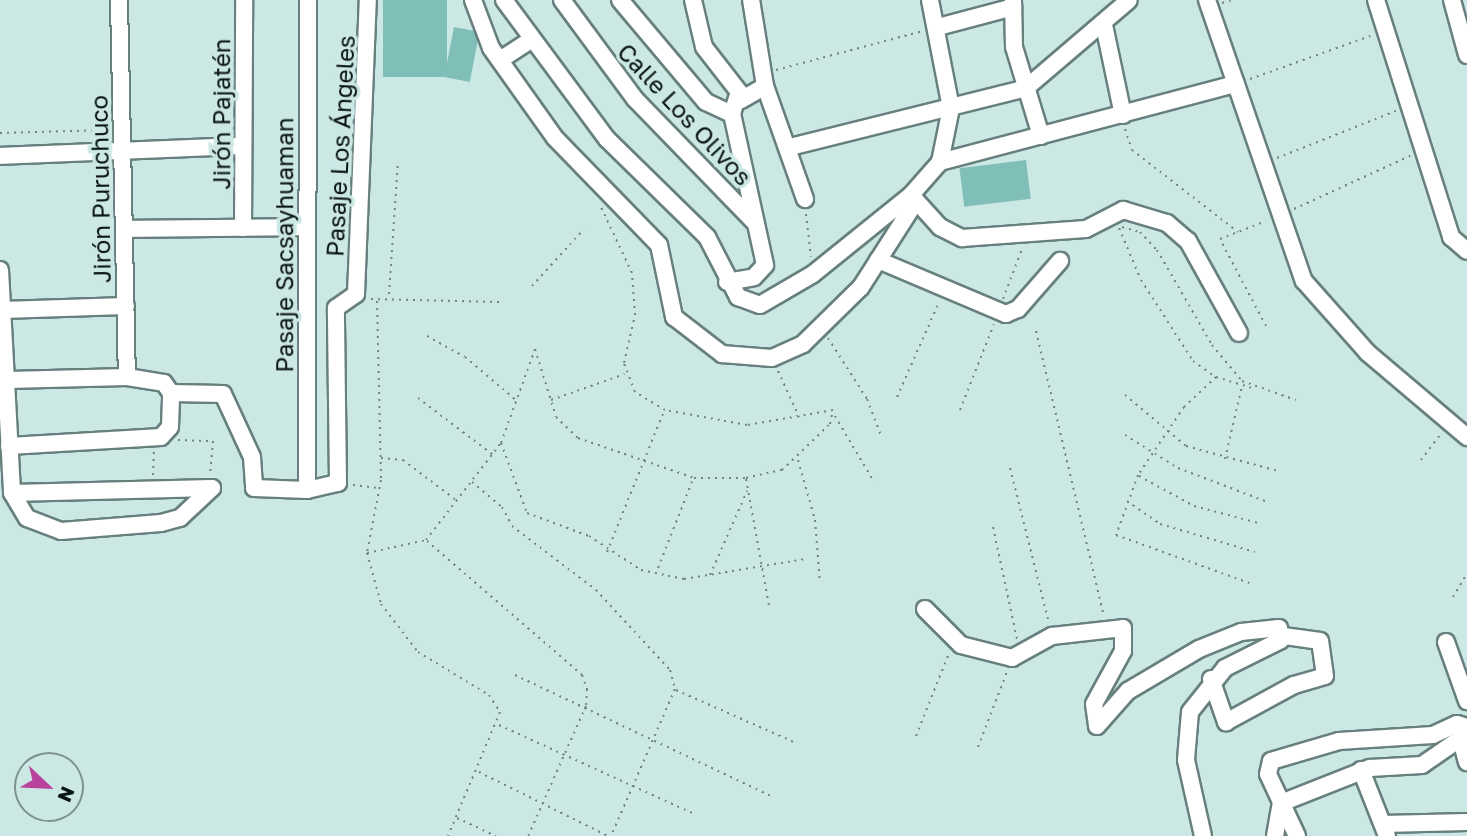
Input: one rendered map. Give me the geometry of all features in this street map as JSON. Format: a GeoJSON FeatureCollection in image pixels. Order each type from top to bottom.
{"type":"FeatureCollection","features":[{"type":"Feature","properties":{"kind":"street","name":"Jirón Puruchuco"},"geometry":{"type":"LineString","coordinates":[[119,0],[127,377]]}},
{"type":"Feature","properties":{"kind":"street","name":"Jirón Pajatén"},"geometry":{"type":"LineString","coordinates":[[243,228],[244,0]]}},
{"type":"Feature","properties":{"kind":"street","name":"Pasaje Sacsayhuaman"},"geometry":{"type":"LineString","coordinates":[[307,490],[308,0]]}},
{"type":"Feature","properties":{"kind":"street","name":"Pasaje Los Ángeles"},"geometry":{"type":"LineString","coordinates":[[356,294],[368,0]]}},
{"type":"Feature","properties":{"kind":"street"},"geometry":{"type":"LineString","coordinates":[[473,0],[500,60],[555,138],[659,245],[667,302],[687,331],[722,354],[772,358],[822,328],[878,260],[914,198],[940,162],[951,108],[938,27],[930,0]]}},
{"type":"Feature","properties":{"kind":"street"},"geometry":{"type":"LineString","coordinates":[[504,0],[607,139],[707,237],[727,282],[748,304],[760,305],[813,274],[914,198]]}},
{"type":"Feature","properties":{"kind":"street","name":"Calle Los Olivos"},"geometry":{"type":"LineString","coordinates":[[562,0],[635,99],[754,222]]}},
{"type":"Feature","properties":{"kind":"street"},"geometry":{"type":"LineString","coordinates":[[620,0],[706,102],[737,107]]}},
{"type":"Feature","properties":{"kind":"street"},"geometry":{"type":"LineString","coordinates":[[693,0],[704,47],[737,107],[762,272],[727,282]]}},
{"type":"Feature","properties":{"kind":"street"},"geometry":{"type":"LineString","coordinates":[[751,0],[763,80],[790,148],[805,199]]}},
{"type":"Feature","properties":{"kind":"street"},"geometry":{"type":"LineString","coordinates":[[790,148],[1026,88],[1104,25],[1129,0]]}},
{"type":"Feature","properties":{"kind":"street"},"geometry":{"type":"LineString","coordinates":[[1207,0],[1277,217],[1318,299],[1448,424],[1467,437]]}},
{"type":"Feature","properties":{"kind":"street"},"geometry":{"type":"LineString","coordinates":[[1376,0],[1421,152],[1451,237],[1467,251]]}},
{"type":"Feature","properties":{"kind":"street"},"geometry":{"type":"LineString","coordinates":[[1452,0],[1467,55]]}},
{"type":"Feature","properties":{"kind":"street"},"geometry":{"type":"LineString","coordinates":[[938,27],[1013,4],[1026,88],[1041,136]]}},
{"type":"Feature","properties":{"kind":"street"},"geometry":{"type":"LineString","coordinates":[[1104,25],[1122,115]]}},
{"type":"Feature","properties":{"kind":"street"},"geometry":{"type":"LineString","coordinates":[[500,60],[533,39]]}},
{"type":"Feature","properties":{"kind":"street"},"geometry":{"type":"LineString","coordinates":[[737,107],[763,80]]}},
{"type":"Feature","properties":{"kind":"street"},"geometry":{"type":"LineString","coordinates":[[940,162],[1236,84]]}},
{"type":"Feature","properties":{"kind":"street"},"geometry":{"type":"LineString","coordinates":[[0,156],[243,146]]}},
{"type":"Feature","properties":{"kind":"street"},"geometry":{"type":"LineString","coordinates":[[914,198],[950,234],[980,240],[1053,227],[1086,229],[1123,210],[1144,214],[1188,242],[1239,333]]}},
{"type":"Feature","properties":{"kind":"street"},"geometry":{"type":"LineString","coordinates":[[124,229],[306,227]]}},
{"type":"Feature","properties":{"kind":"street"},"geometry":{"type":"LineString","coordinates":[[878,260],[1012,313],[1060,261]]}},
{"type":"Feature","properties":{"kind":"street"},"geometry":{"type":"LineString","coordinates":[[0,270],[12,493],[27,518],[45,528],[106,530],[180,518],[210,486]]}},
{"type":"Feature","properties":{"kind":"street"},"geometry":{"type":"LineString","coordinates":[[172,393],[228,396],[252,457],[254,488],[307,490],[338,483],[336,308],[356,294]]}},
{"type":"Feature","properties":{"kind":"street"},"geometry":{"type":"LineString","coordinates":[[2,310],[125,306]]}},
{"type":"Feature","properties":{"kind":"street"},"geometry":{"type":"LineString","coordinates":[[8,380],[127,377],[164,383],[172,393],[170,427],[158,437],[9,446]]}},
{"type":"Feature","properties":{"kind":"street"},"geometry":{"type":"LineString","coordinates":[[12,493],[210,486]]}},
{"type":"Feature","properties":{"kind":"street"},"geometry":{"type":"LineString","coordinates":[[925,609],[955,639],[972,650],[1017,657],[1052,636],[1107,627],[1126,632],[1094,704],[1097,726],[1128,691],[1199,649],[1265,628],[1279,628],[1285,636]]}},
{"type":"Feature","properties":{"kind":"street"},"geometry":{"type":"LineString","coordinates":[[1203,836],[1184,730],[1211,679],[1285,636],[1320,641],[1325,676],[1294,685],[1226,722],[1211,679]]}},
{"type":"Feature","properties":{"kind":"street"},"geometry":{"type":"LineString","coordinates":[[1446,642],[1467,701]]}},
{"type":"Feature","properties":{"kind":"street"},"geometry":{"type":"LineString","coordinates":[[1465,733],[1467,762]]}},
{"type":"Feature","properties":{"kind":"street"},"geometry":{"type":"LineString","coordinates":[[1281,803],[1361,771],[1422,765],[1465,733]]}},
{"type":"Feature","properties":{"kind":"street"},"geometry":{"type":"LineString","coordinates":[[1297,836],[1268,774],[1271,761],[1339,741],[1465,733]]}},
{"type":"Feature","properties":{"kind":"street"},"geometry":{"type":"LineString","coordinates":[[1361,771],[1385,830],[1467,822]]}},
{"type":"Feature","properties":{"kind":"street"},"geometry":{"type":"LineString","coordinates":[[1275,836],[1281,803]]}},
{"type":"Feature","properties":{"kind":"path"},"geometry":{"type":"LineString","coordinates":[[763,80],[938,27]]}},
{"type":"Feature","properties":{"kind":"path"},"geometry":{"type":"LineString","coordinates":[[1236,84],[1385,31]]}},
{"type":"Feature","properties":{"kind":"path"},"geometry":{"type":"LineString","coordinates":[[1260,164],[1407,107]]}},
{"type":"Feature","properties":{"kind":"path"},"geometry":{"type":"LineString","coordinates":[[1122,115],[1132,150],[1238,232]]}},
{"type":"Feature","properties":{"kind":"path"},"geometry":{"type":"LineString","coordinates":[[0,133],[122,129]]}},
{"type":"Feature","properties":{"kind":"path"},"geometry":{"type":"LineString","coordinates":[[1266,326],[1220,239],[1277,217],[1421,152]]}},
{"type":"Feature","properties":{"kind":"path"},"geometry":{"type":"LineString","coordinates":[[389,296],[398,163]]}},
{"type":"Feature","properties":{"kind":"path"},"geometry":{"type":"LineString","coordinates":[[596,197],[632,273],[635,315],[626,373],[635,392],[665,410],[747,425],[799,418],[827,410],[835,415],[874,482]]}},
{"type":"Feature","properties":{"kind":"path"},"geometry":{"type":"LineString","coordinates":[[805,199],[813,274]]}},
{"type":"Feature","properties":{"kind":"path"},"geometry":{"type":"LineString","coordinates":[[1112,229],[1119,227],[1140,232],[1157,250],[1212,345],[1252,388]]}},
{"type":"Feature","properties":{"kind":"path"},"geometry":{"type":"LineString","coordinates":[[1119,227],[1174,338],[1216,377],[1296,400]]}},
{"type":"Feature","properties":{"kind":"path"},"geometry":{"type":"LineString","coordinates":[[532,286],[584,229]]}},
{"type":"Feature","properties":{"kind":"path"},"geometry":{"type":"LineString","coordinates":[[897,397],[945,288]]}},
{"type":"Feature","properties":{"kind":"path"},"geometry":{"type":"LineString","coordinates":[[356,294],[377,301],[389,296],[500,302]]}},
{"type":"Feature","properties":{"kind":"path"},"geometry":{"type":"LineString","coordinates":[[377,301],[380,458],[367,552],[381,604],[418,652],[489,695],[500,712],[498,724],[448,836]]}},
{"type":"Feature","properties":{"kind":"path"},"geometry":{"type":"LineString","coordinates":[[822,328],[867,399],[881,435]]}},
{"type":"Feature","properties":{"kind":"path"},"geometry":{"type":"LineString","coordinates":[[1035,331],[1107,627]]}},
{"type":"Feature","properties":{"kind":"path"},"geometry":{"type":"LineString","coordinates":[[427,336],[465,357],[518,402]]}},
{"type":"Feature","properties":{"kind":"path"},"geometry":{"type":"LineString","coordinates":[[367,552],[426,540],[501,443],[535,349],[556,417],[578,438],[694,478],[746,478],[782,470],[798,459],[835,415]]}},
{"type":"Feature","properties":{"kind":"path"},"geometry":{"type":"LineString","coordinates":[[772,358],[799,418]]}},
{"type":"Feature","properties":{"kind":"path"},"geometry":{"type":"LineString","coordinates":[[550,400],[626,373]]}},
{"type":"Feature","properties":{"kind":"path"},"geometry":{"type":"LineString","coordinates":[[1216,377],[1169,430],[1138,475],[1115,535],[1252,584]]}},
{"type":"Feature","properties":{"kind":"path"},"geometry":{"type":"LineString","coordinates":[[1225,459],[1242,385]]}},
{"type":"Feature","properties":{"kind":"path"},"geometry":{"type":"LineString","coordinates":[[1125,395],[1186,446],[1225,459],[1278,471]]}},
{"type":"Feature","properties":{"kind":"path"},"geometry":{"type":"LineString","coordinates":[[418,398],[492,455]]}},
{"type":"Feature","properties":{"kind":"path"},"geometry":{"type":"LineString","coordinates":[[607,552],[648,464],[665,410]]}},
{"type":"Feature","properties":{"kind":"path"},"geometry":{"type":"LineString","coordinates":[[1421,460],[1448,424]]}},
{"type":"Feature","properties":{"kind":"path"},"geometry":{"type":"LineString","coordinates":[[1125,435],[1197,477],[1270,503]]}},
{"type":"Feature","properties":{"kind":"path"},"geometry":{"type":"LineString","coordinates":[[153,486],[158,437],[210,438],[210,486]]}},
{"type":"Feature","properties":{"kind":"path"},"geometry":{"type":"LineString","coordinates":[[501,443],[521,507],[589,536],[607,552],[640,570],[658,569],[684,579],[709,577],[760,564],[805,559]]}},
{"type":"Feature","properties":{"kind":"path"},"geometry":{"type":"LineString","coordinates":[[380,458],[404,460],[457,500]]}},
{"type":"Feature","properties":{"kind":"path"},"geometry":{"type":"LineString","coordinates":[[798,459],[815,520],[820,583]]}},
{"type":"Feature","properties":{"kind":"path"},"geometry":{"type":"LineString","coordinates":[[1010,468],[1052,636]]}},
{"type":"Feature","properties":{"kind":"path"},"geometry":{"type":"LineString","coordinates":[[1138,475],[1194,506],[1262,524]]}},
{"type":"Feature","properties":{"kind":"path"},"geometry":{"type":"LineString","coordinates":[[658,569],[694,478]]}},
{"type":"Feature","properties":{"kind":"path"},"geometry":{"type":"LineString","coordinates":[[746,478],[769,605]]}},
{"type":"Feature","properties":{"kind":"path"},"geometry":{"type":"LineString","coordinates":[[472,482],[502,507],[512,526],[596,590],[654,648],[675,690],[793,742]]}},
{"type":"Feature","properties":{"kind":"path"},"geometry":{"type":"LineString","coordinates":[[338,483],[377,488]]}},
{"type":"Feature","properties":{"kind":"path"},"geometry":{"type":"LineString","coordinates":[[709,577],[748,490]]}},
{"type":"Feature","properties":{"kind":"path"},"geometry":{"type":"LineString","coordinates":[[1126,501],[1160,524],[1255,552]]}},
{"type":"Feature","properties":{"kind":"path"},"geometry":{"type":"LineString","coordinates":[[978,747],[1017,657],[993,527]]}},
{"type":"Feature","properties":{"kind":"path"},"geometry":{"type":"LineString","coordinates":[[426,540],[582,675],[586,706],[528,836]]}},
{"type":"Feature","properties":{"kind":"path"},"geometry":{"type":"LineString","coordinates":[[1453,597],[1467,574]]}},
{"type":"Feature","properties":{"kind":"path"},"geometry":{"type":"LineString","coordinates":[[916,736],[955,639]]}},
{"type":"Feature","properties":{"kind":"path"},"geometry":{"type":"LineString","coordinates":[[515,676],[656,738],[773,797]]}},
{"type":"Feature","properties":{"kind":"path"},"geometry":{"type":"LineString","coordinates":[[478,771],[544,801],[610,836],[656,738],[675,690]]}},
{"type":"Feature","properties":{"kind":"path"},"geometry":{"type":"LineString","coordinates":[[498,724],[692,813]]}},
{"type":"Feature","properties":{"kind":"path"},"geometry":{"type":"LineString","coordinates":[[456,818],[496,836]]}},
{"type":"Feature","properties":{"kind":"shaded area"},"geometry":{"type":"Polygon","coordinates":[[[383,0],[447,0],[447,77],[383,77],[383,0]]]}},
{"type":"Feature","properties":{"kind":"shaded area"},"geometry":{"type":"Polygon","coordinates":[[[454,27],[480,32],[470,82],[444,77],[454,27]]]}},
{"type":"Feature","properties":{"kind":"shaded area"},"geometry":{"type":"Polygon","coordinates":[[[1026,160],[1031,199],[964,207],[959,168],[1026,160]]]}}]}
